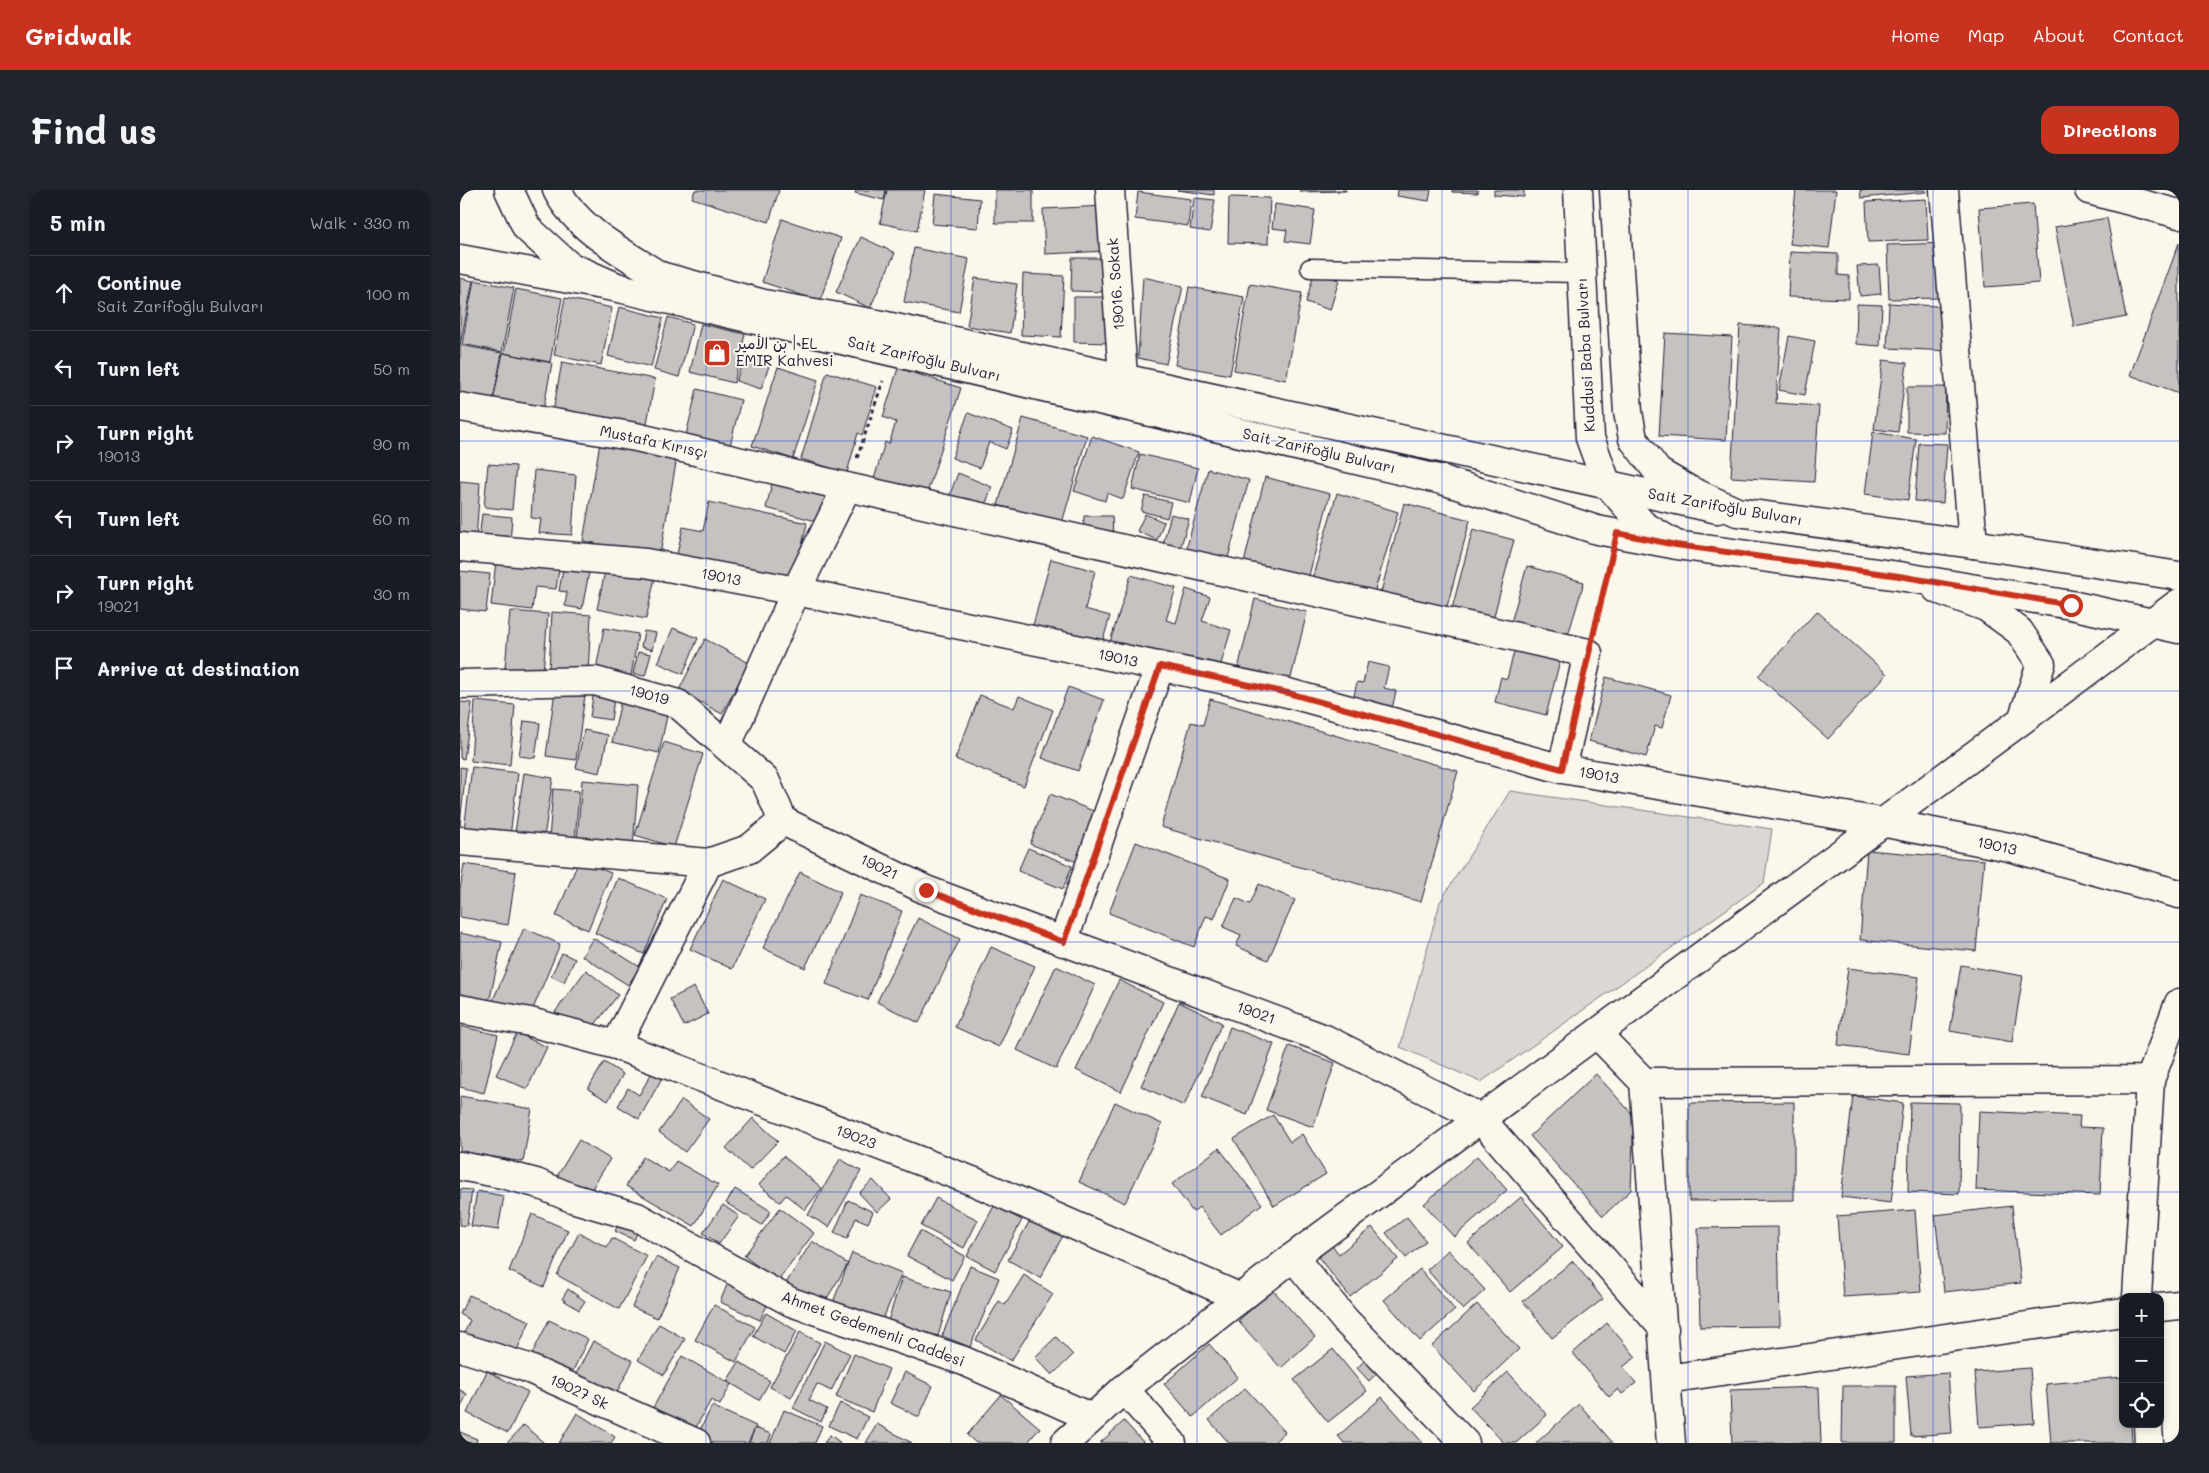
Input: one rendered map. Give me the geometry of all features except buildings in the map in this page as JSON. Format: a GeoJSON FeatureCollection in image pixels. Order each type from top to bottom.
{"type":"FeatureCollection","features":[{"type":"Feature","properties":{"kind":"street"},"geometry":{"type":"LineString","coordinates":[[509,190],[527,228],[569,266],[618,288]]}},
{"type":"Feature","properties":{"kind":"street","name":"Sait Zarifoğlu Bulvarı"},"geometry":{"type":"LineString","coordinates":[[557,190],[564,202],[602,239],[660,276],[764,304],[877,324],[1123,377],[1606,482],[1661,498],[1736,512],[1974,544],[2179,576]]}},
{"type":"Feature","properties":{"kind":"street","name":"19016. Sokak"},"geometry":{"type":"LineString","coordinates":[[1110,190],[1123,377]]}},
{"type":"Feature","properties":{"kind":"street","name":"Kuddusi Baba Bulvarı"},"geometry":{"type":"LineString","coordinates":[[1578,190],[1590,438],[1606,482],[1643,525],[1676,545]]}},
{"type":"Feature","properties":{"kind":"street"},"geometry":{"type":"LineString","coordinates":[[1614,190],[1628,412],[1633,439],[1658,472],[1688,490],[1736,512]]}},
{"type":"Feature","properties":{"kind":"street"},"geometry":{"type":"LineString","coordinates":[[1944,190],[1974,544]]}},
{"type":"Feature","properties":{"kind":"street"},"geometry":{"type":"LineString","coordinates":[[2089,190],[2179,214]]}},
{"type":"Feature","properties":{"kind":"street","name":"Sait Zarifoğlu Bulvarı"},"geometry":{"type":"LineString","coordinates":[[460,259],[618,288],[1442,480],[1597,530],[1676,545],[1899,576],[2071,605],[2179,629]]}},
{"type":"Feature","properties":{"kind":"street","name":"Mustafa Kırısçı"},"geometry":{"type":"LineString","coordinates":[[460,407],[636,437],[847,487],[1588,653]]}},
{"type":"Feature","properties":{"kind":"street"},"geometry":{"type":"LineString","coordinates":[[727,745],[796,591],[847,487]]}},
{"type":"Feature","properties":{"kind":"street","name":"19013"},"geometry":{"type":"LineString","coordinates":[[460,547],[646,563],[796,591],[1288,693],[1562,769],[1881,822],[2009,847],[2179,894]]}},
{"type":"Feature","properties":{"kind":"street"},"geometry":{"type":"LineString","coordinates":[[1899,576],[1986,607],[2019,631],[2040,664],[2022,720]]}},
{"type":"Feature","properties":{"kind":"street"},"geometry":{"type":"LineString","coordinates":[[1065,1443],[1124,1389],[1293,1257],[2179,603]]}},
{"type":"Feature","properties":{"kind":"street"},"geometry":{"type":"LineString","coordinates":[[1562,769],[1588,653]]}},
{"type":"Feature","properties":{"kind":"street"},"geometry":{"type":"LineString","coordinates":[[1064,942],[1160,666]]}},
{"type":"Feature","properties":{"kind":"street","name":"19019"},"geometry":{"type":"LineString","coordinates":[[460,684],[595,681],[678,704],[765,780],[783,821]]}},
{"type":"Feature","properties":{"kind":"street"},"geometry":{"type":"LineString","coordinates":[[460,841],[708,862],[749,849],[783,821]]}},
{"type":"Feature","properties":{"kind":"street","name":"19021"},"geometry":{"type":"LineString","coordinates":[[783,821],[926,890],[1325,1039],[1480,1118]]}},
{"type":"Feature","properties":{"kind":"street"},"geometry":{"type":"LineString","coordinates":[[616,1046],[708,862]]}},
{"type":"Feature","properties":{"kind":"street"},"geometry":{"type":"LineString","coordinates":[[2137,1293],[2150,1080],[2179,1003]]}},
{"type":"Feature","properties":{"kind":"street","name":"19023"},"geometry":{"type":"LineString","coordinates":[[460,1009],[530,1022],[616,1046],[975,1182],[1241,1298]]}},
{"type":"Feature","properties":{"kind":"street"},"geometry":{"type":"LineString","coordinates":[[1597,1034],[1644,1082],[1664,1329],[1671,1443]]}},
{"type":"Feature","properties":{"kind":"street"},"geometry":{"type":"LineString","coordinates":[[1644,1082],[2150,1080]]}},
{"type":"Feature","properties":{"kind":"street"},"geometry":{"type":"LineString","coordinates":[[1480,1118],[1664,1329]]}},
{"type":"Feature","properties":{"kind":"street","name":"Ahmet Gedemenli Caddesi"},"geometry":{"type":"LineString","coordinates":[[460,1166],[536,1183],[572,1198],[637,1217],[791,1302],[964,1361],[1092,1418]]}},
{"type":"Feature","properties":{"kind":"street"},"geometry":{"type":"LineString","coordinates":[[1293,1257],[1345,1320],[1465,1443]]}},
{"type":"Feature","properties":{"kind":"street"},"geometry":{"type":"LineString","coordinates":[[2164,1307],[2179,1305]]}},
{"type":"Feature","properties":{"kind":"street"},"geometry":{"type":"LineString","coordinates":[[1667,1379],[2119,1313]]}},
{"type":"Feature","properties":{"kind":"street","name":"19027 Sk"},"geometry":{"type":"LineString","coordinates":[[460,1347],[525,1367],[696,1443]]}},
{"type":"Feature","properties":{"kind":"street"},"geometry":{"type":"LineString","coordinates":[[1124,1389],[1172,1443]]}},
{"type":"Feature","properties":{"kind":"street"},"geometry":{"type":"LineString","coordinates":[[2148,1428],[2149,1443]]}},
{"type":"Feature","properties":{"kind":"lane"},"geometry":{"type":"LineString","coordinates":[[1310,268],[1581,273]]}},
{"type":"Feature","properties":{"kind":"path"},"geometry":{"type":"LineString","coordinates":[[847,487],[893,352]]}},
{"type":"Feature","properties":{"kind":"path"},"geometry":{"type":"LineString","coordinates":[[1588,653],[1617,533]]}},
{"type":"Feature","properties":{"kind":"shaded area"},"geometry":{"type":"Polygon","coordinates":[[[1510,791],[1772,829],[1764,883],[1481,1082],[1400,1047],[1440,902],[1510,791]]]}},
{"type":"Feature","properties":{"kind":"place","name":"بن الأمير | EL EMIR Kahvesi"},"geometry":{"type":"Point","coordinates":[717,353]}},
{"type":"Feature","properties":{"kind":"route"},"geometry":{"type":"LineString","coordinates":[[926,890],[1064,942],[1160,666],[1288,693],[1562,769],[1617,533],[1676,545],[1899,576],[2071,605]]}}]}
